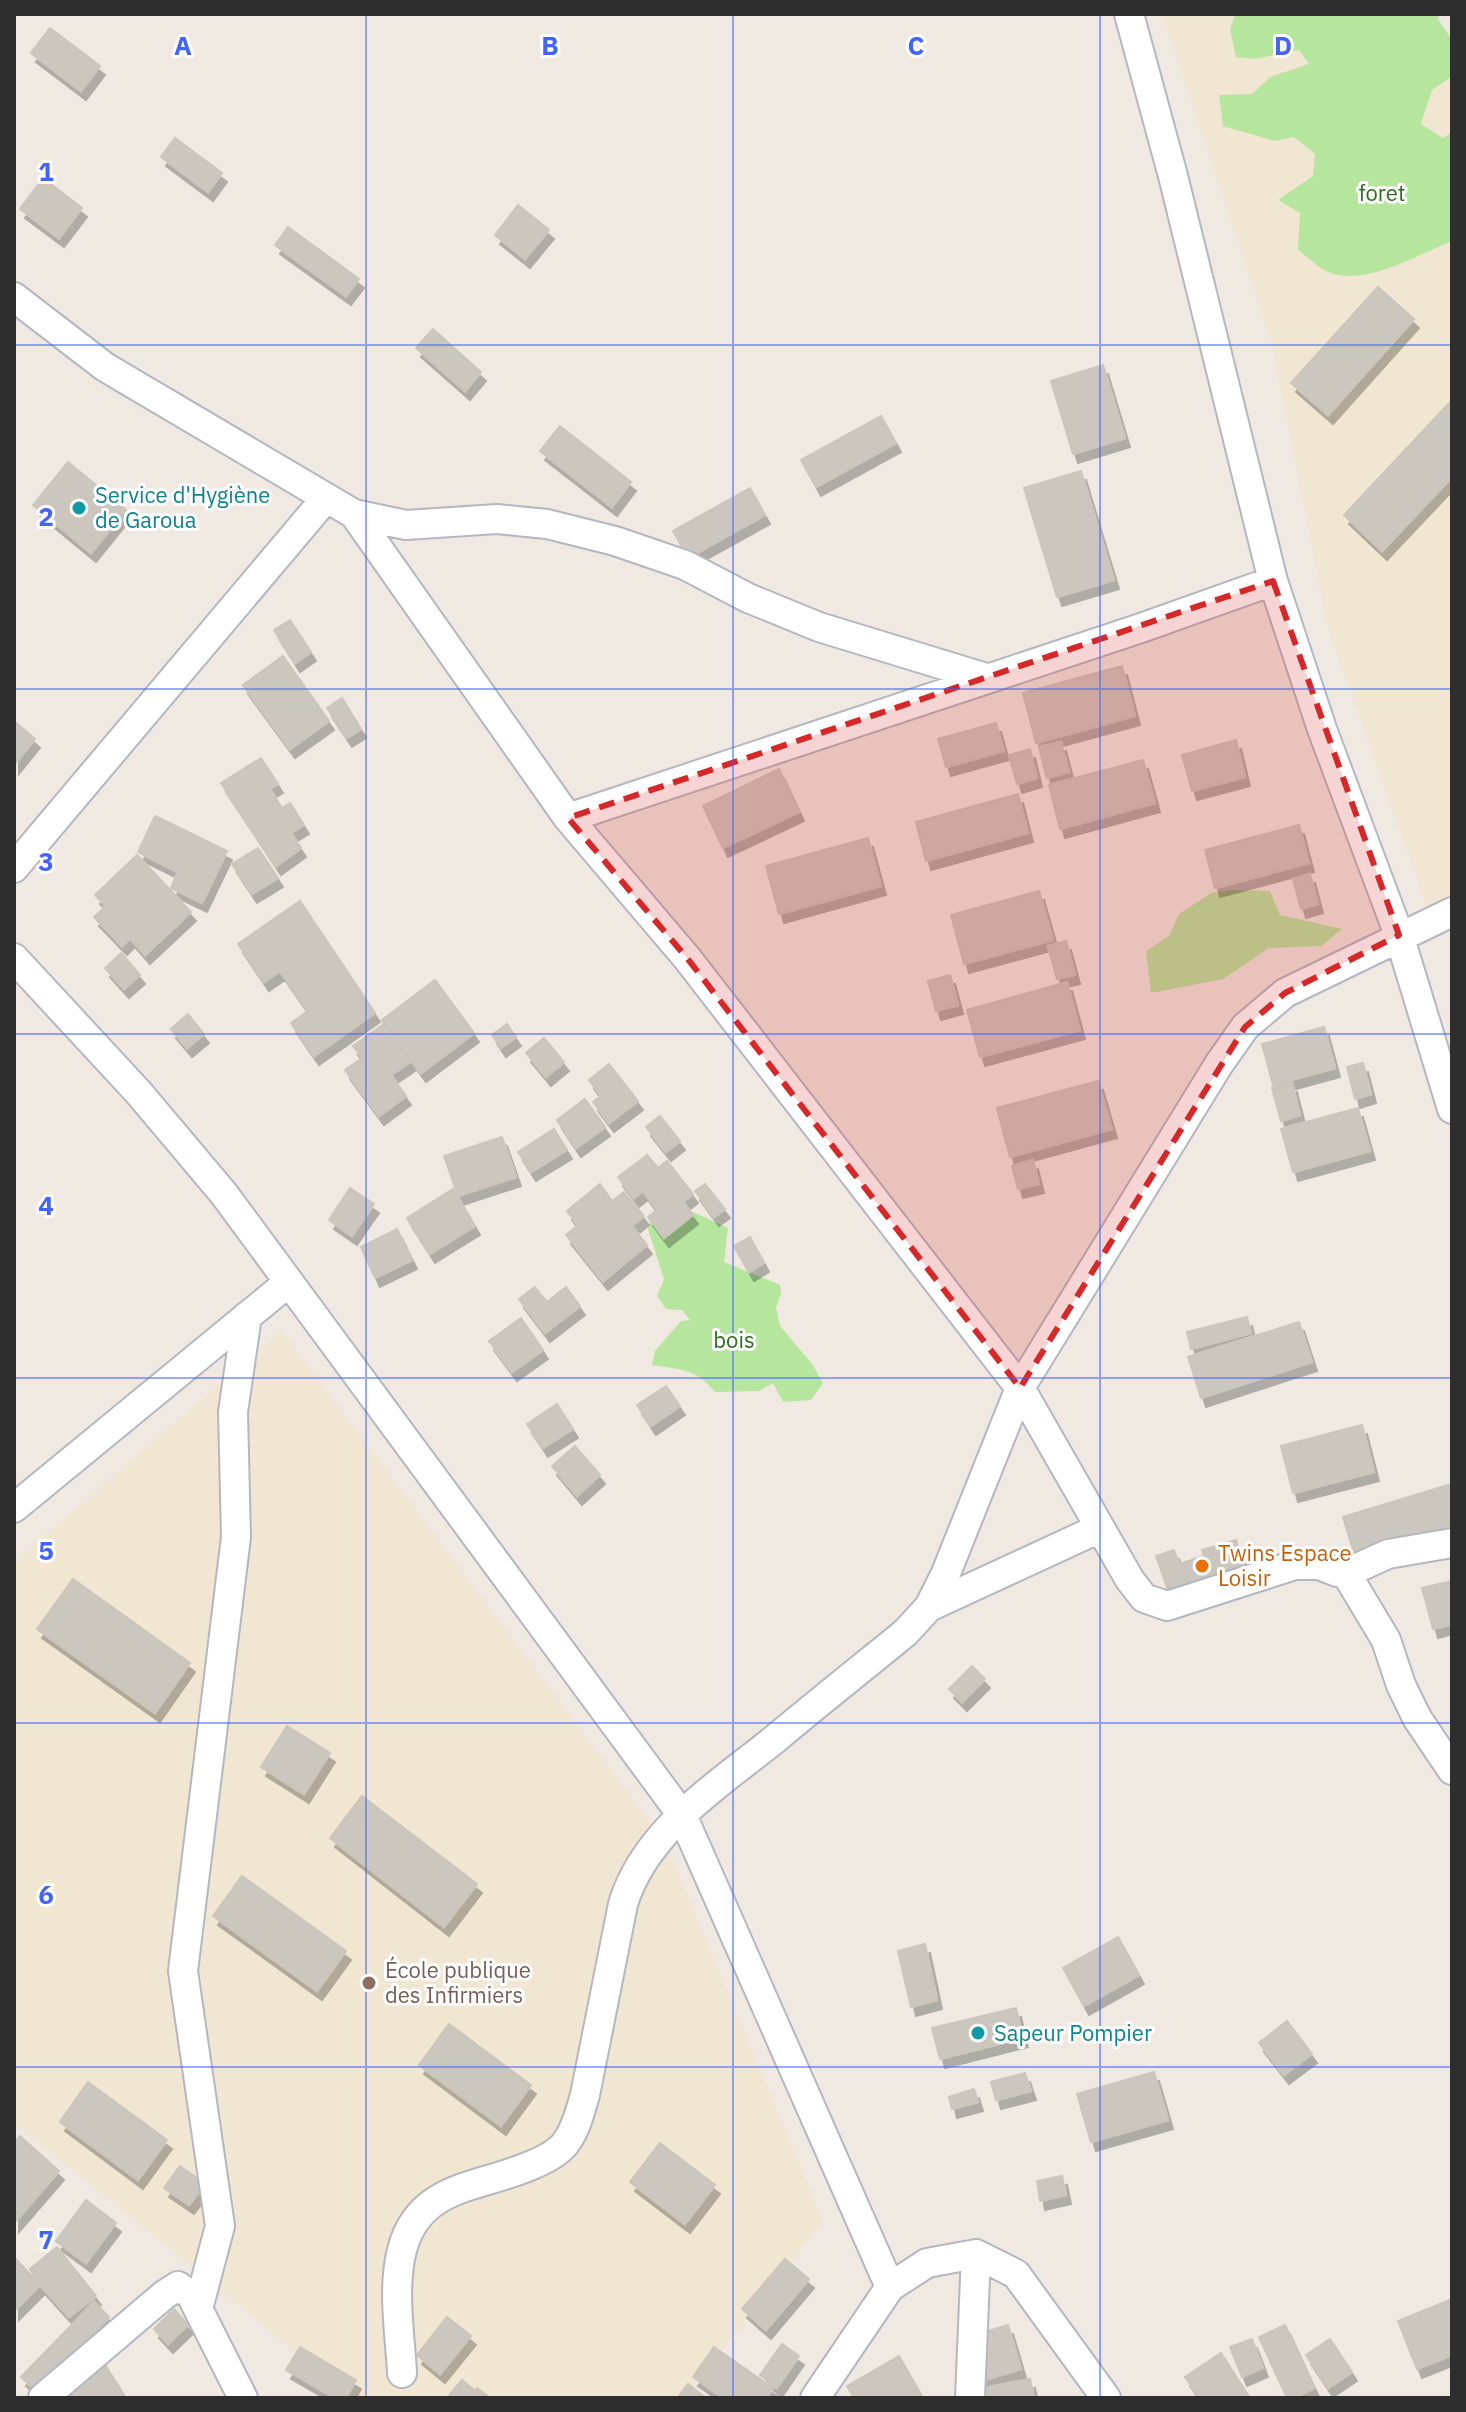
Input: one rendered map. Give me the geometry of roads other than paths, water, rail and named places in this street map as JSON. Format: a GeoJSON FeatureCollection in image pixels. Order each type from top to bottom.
{"type":"FeatureCollection","features":[{"type":"Feature","properties":{"kind":"street"},"geometry":{"type":"LineString","coordinates":[[1129,14],[1173,176],[1273,581],[1322,729],[1399,935],[1452,1109]]}},
{"type":"Feature","properties":{"kind":"street"},"geometry":{"type":"LineString","coordinates":[[14,297],[105,367],[354,514],[406,525],[510,520],[547,524],[615,541],[685,565],[748,598],[819,627],[986,678]]}},
{"type":"Feature","properties":{"kind":"street"},"geometry":{"type":"LineString","coordinates":[[14,868],[326,498]]}},
{"type":"Feature","properties":{"kind":"street"},"geometry":{"type":"LineString","coordinates":[[354,514],[568,818],[687,958],[1020,1388],[1130,1580],[1144,1598],[1167,1606],[1295,1565],[1319,1565],[1337,1572],[1355,1569],[1388,1554],[1452,1543]]}},
{"type":"Feature","properties":{"kind":"street"},"geometry":{"type":"LineString","coordinates":[[568,818],[1141,628],[1273,581]]}},
{"type":"Feature","properties":{"kind":"street"},"geometry":{"type":"LineString","coordinates":[[402,2373],[398,2281],[402,2250],[412,2225],[429,2203],[452,2191],[506,2177],[566,2144],[577,2123],[585,2095],[629,1883],[645,1859],[682,1815],[905,1633],[929,1607],[946,1573],[1020,1388],[1211,1077],[1245,1027],[1285,993],[1399,935],[1452,912]]}},
{"type":"Feature","properties":{"kind":"street"},"geometry":{"type":"LineString","coordinates":[[14,958],[139,1093],[224,1194],[682,1815],[890,2287]]}},
{"type":"Feature","properties":{"kind":"street"},"geometry":{"type":"LineString","coordinates":[[14,1508],[289,1282]]}},
{"type":"Feature","properties":{"kind":"street"},"geometry":{"type":"LineString","coordinates":[[198,2309],[220,2226],[183,1971],[236,1537],[233,1412],[247,1316]]}},
{"type":"Feature","properties":{"kind":"street"},"geometry":{"type":"LineString","coordinates":[[929,1607],[1100,1528]]}},
{"type":"Feature","properties":{"kind":"street"},"geometry":{"type":"LineString","coordinates":[[1344,1570],[1386,1640],[1401,1685],[1417,1718],[1452,1770]]}},
{"type":"Feature","properties":{"kind":"street"},"geometry":{"type":"LineString","coordinates":[[970,2398],[976,2254]]}},
{"type":"Feature","properties":{"kind":"street"},"geometry":{"type":"LineString","coordinates":[[815,2398],[890,2287],[927,2263],[976,2254],[1016,2274],[1106,2398]]}},
{"type":"Feature","properties":{"kind":"street"},"geometry":{"type":"LineString","coordinates":[[43,2398],[178,2286],[191,2295],[243,2398]]}},
{"type":"Feature","properties":{"kind":"place","name":"Service d'Hygiène de Garoua"},"geometry":{"type":"Point","coordinates":[79,508]}},
{"type":"Feature","properties":{"kind":"place","name":"Twins Espace Loisir"},"geometry":{"type":"Point","coordinates":[1202,1566]}},
{"type":"Feature","properties":{"kind":"place","name":"École publique des Infirmiers"},"geometry":{"type":"Point","coordinates":[369,1983]}},
{"type":"Feature","properties":{"kind":"place","name":"Sapeur Pompier"},"geometry":{"type":"Point","coordinates":[978,2033]}},
{"type":"Feature","properties":{"kind":"park label","name":"foret"},"geometry":{"type":"Point","coordinates":[1382,193]}},
{"type":"Feature","properties":{"kind":"park label","name":"bois"},"geometry":{"type":"Point","coordinates":[734,1340]}}]}
